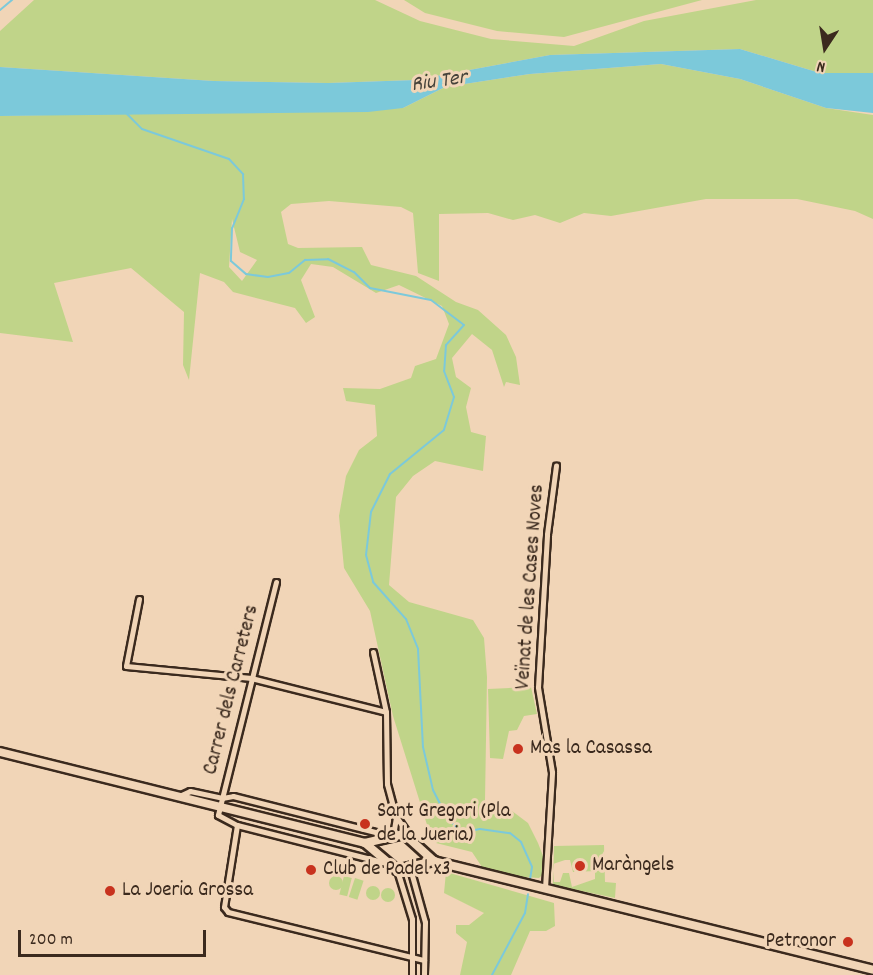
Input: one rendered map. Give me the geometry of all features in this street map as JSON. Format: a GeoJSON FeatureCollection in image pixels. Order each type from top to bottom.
{"type":"FeatureCollection","features":[{"type":"Feature","properties":{"kind":"main road"},"geometry":{"type":"LineString","coordinates":[[0,752],[179,796],[221,802],[365,843],[397,870],[434,861]]}},
{"type":"Feature","properties":{"kind":"main road"},"geometry":{"type":"LineString","coordinates":[[365,843],[411,837],[419,848],[434,861],[873,970]]}},
{"type":"Feature","properties":{"kind":"main road"},"geometry":{"type":"LineString","coordinates":[[385,860],[391,838]]}},
{"type":"Feature","properties":{"kind":"main road"},"geometry":{"type":"LineString","coordinates":[[413,866],[419,848]]}},
{"type":"Feature","properties":{"kind":"street","name":"Veïnat de les Cases Noves"},"geometry":{"type":"LineString","coordinates":[[542,888],[552,772],[538,687],[547,534],[556,466]]}},
{"type":"Feature","properties":{"kind":"street","name":"Carrer dels Carreters"},"geometry":{"type":"LineString","coordinates":[[221,802],[276,582]]}},
{"type":"Feature","properties":{"kind":"street"},"geometry":{"type":"LineString","coordinates":[[139,599],[126,666],[251,678],[386,712]]}},
{"type":"Feature","properties":{"kind":"street"},"geometry":{"type":"LineString","coordinates":[[374,652],[386,712],[387,783],[396,817],[411,837]]}},
{"type":"Feature","properties":{"kind":"street"},"geometry":{"type":"LineString","coordinates":[[385,860],[237,825],[218,815],[221,802],[233,796],[391,838],[396,817]]}},
{"type":"Feature","properties":{"kind":"street"},"geometry":{"type":"LineString","coordinates":[[237,825],[224,907],[228,912],[424,960]]}},
{"type":"Feature","properties":{"kind":"street"},"geometry":{"type":"LineString","coordinates":[[413,866],[423,911],[424,975]]}},
{"type":"Feature","properties":{"kind":"street"},"geometry":{"type":"LineString","coordinates":[[397,870],[410,907],[412,975]]}},
{"type":"Feature","properties":{"kind":"green space"},"geometry":{"type":"Polygon","coordinates":[[[34,0],[375,0],[420,21],[491,39],[574,46],[644,21],[756,0],[873,0],[873,73],[820,73],[740,49],[550,55],[415,80],[328,83],[214,81],[0,67],[0,31],[34,0]]]}},
{"type":"Feature","properties":{"kind":"green space"},"geometry":{"type":"Polygon","coordinates":[[[404,0],[702,0],[564,37],[497,31],[425,13],[404,0]]]}},
{"type":"Feature","properties":{"kind":"green space"},"geometry":{"type":"Polygon","coordinates":[[[661,64],[740,79],[826,108],[873,115],[873,219],[855,211],[797,199],[706,199],[611,216],[584,213],[560,223],[535,215],[513,220],[488,213],[439,214],[439,281],[418,273],[413,213],[401,207],[329,201],[291,204],[281,212],[288,244],[298,248],[362,247],[371,265],[416,276],[456,302],[478,310],[506,335],[516,357],[520,385],[506,382],[504,387],[492,350],[472,334],[452,358],[456,377],[471,388],[466,407],[471,432],[486,436],[483,471],[435,461],[413,476],[396,497],[389,585],[409,602],[473,620],[484,638],[487,677],[485,801],[512,811],[528,823],[548,869],[539,878],[524,877],[482,867],[472,852],[436,843],[428,828],[393,716],[370,611],[344,568],[339,516],[346,476],[359,450],[377,436],[375,405],[346,401],[343,388],[380,389],[411,378],[415,366],[436,359],[449,324],[442,306],[399,285],[376,293],[333,267],[311,264],[301,280],[315,317],[306,323],[295,308],[233,292],[224,282],[200,273],[189,380],[183,365],[184,312],[131,268],[54,283],[73,342],[0,333],[0,116],[403,108],[445,87],[530,74],[661,64]],[[232,219],[229,267],[242,281],[257,260],[240,252],[232,219]]]}},
{"type":"Feature","properties":{"kind":"green space"},"geometry":{"type":"Polygon","coordinates":[[[531,687],[537,714],[524,716],[517,730],[509,731],[503,759],[490,758],[488,689],[531,687]]]}},
{"type":"Feature","properties":{"kind":"green space"},"geometry":{"type":"Polygon","coordinates":[[[604,845],[605,882],[616,883],[615,898],[553,885],[553,871],[554,882],[560,882],[563,873],[569,873],[572,887],[595,879],[595,871],[573,872],[570,860],[554,864],[554,846],[604,845]]]}},
{"type":"Feature","properties":{"kind":"green space"},"geometry":{"type":"Polygon","coordinates":[[[446,872],[554,903],[555,926],[546,931],[530,931],[511,975],[460,975],[467,942],[456,933],[456,925],[469,925],[484,913],[444,893],[446,872]]]}},
{"type":"Feature","properties":{"kind":"green space"},"geometry":{"type":"Polygon","coordinates":[[[333,876],[339,876],[343,883],[339,890],[333,890],[329,886],[329,880],[333,876]]]}},
{"type":"Feature","properties":{"kind":"green space"},"geometry":{"type":"Polygon","coordinates":[[[344,876],[352,878],[347,896],[339,894],[344,876]]]}},
{"type":"Feature","properties":{"kind":"green space"},"geometry":{"type":"Polygon","coordinates":[[[355,878],[364,881],[357,900],[349,897],[355,878]]]}},
{"type":"Feature","properties":{"kind":"green space"},"geometry":{"type":"Polygon","coordinates":[[[370,886],[376,886],[380,893],[376,900],[370,900],[366,896],[366,890],[370,886]]]}},
{"type":"Feature","properties":{"kind":"green space"},"geometry":{"type":"Polygon","coordinates":[[[388,888],[393,890],[395,895],[393,900],[388,902],[383,900],[381,895],[383,890],[388,888]]]}},
{"type":"Feature","properties":{"kind":"water","name":"Riu Ter"},"geometry":{"type":"Polygon","coordinates":[[[740,49],[820,73],[873,73],[873,113],[826,108],[740,79],[661,64],[530,74],[445,87],[403,108],[368,112],[0,116],[0,67],[214,81],[328,83],[415,80],[550,55],[740,49]]]}},
{"type":"Feature","properties":{"kind":"waterway"},"geometry":{"type":"LineString","coordinates":[[0,10],[12,0]]}},
{"type":"Feature","properties":{"kind":"waterway"},"geometry":{"type":"LineString","coordinates":[[127,114],[142,129],[229,159],[243,174],[244,199],[232,228],[231,261],[246,274],[268,277],[289,273],[305,260],[328,259],[354,272],[370,288],[431,300],[464,325],[446,345],[444,371],[454,397],[444,430],[390,474],[371,512],[366,555],[373,582],[406,619],[418,649],[423,747],[433,790],[445,814],[461,833],[480,829],[510,833],[521,842],[532,867],[530,880]]}},
{"type":"Feature","properties":{"kind":"waterway"},"geometry":{"type":"LineString","coordinates":[[492,975],[525,913],[528,894]]}},
{"type":"Feature","properties":{"kind":"place","name":"Mas la Casassa"},"geometry":{"type":"Point","coordinates":[518,749]}},
{"type":"Feature","properties":{"kind":"place","name":"Sant Gregori (Pla de la Jueria)"},"geometry":{"type":"Point","coordinates":[365,824]}},
{"type":"Feature","properties":{"kind":"place","name":"Maràngels"},"geometry":{"type":"Point","coordinates":[580,866]}},
{"type":"Feature","properties":{"kind":"place","name":"Club de Padel x3"},"geometry":{"type":"Point","coordinates":[311,870]}},
{"type":"Feature","properties":{"kind":"place","name":"La Joeria Grossa"},"geometry":{"type":"Point","coordinates":[110,891]}},
{"type":"Feature","properties":{"kind":"place","name":"Petronor"},"geometry":{"type":"Point","coordinates":[848,942]}}]}
